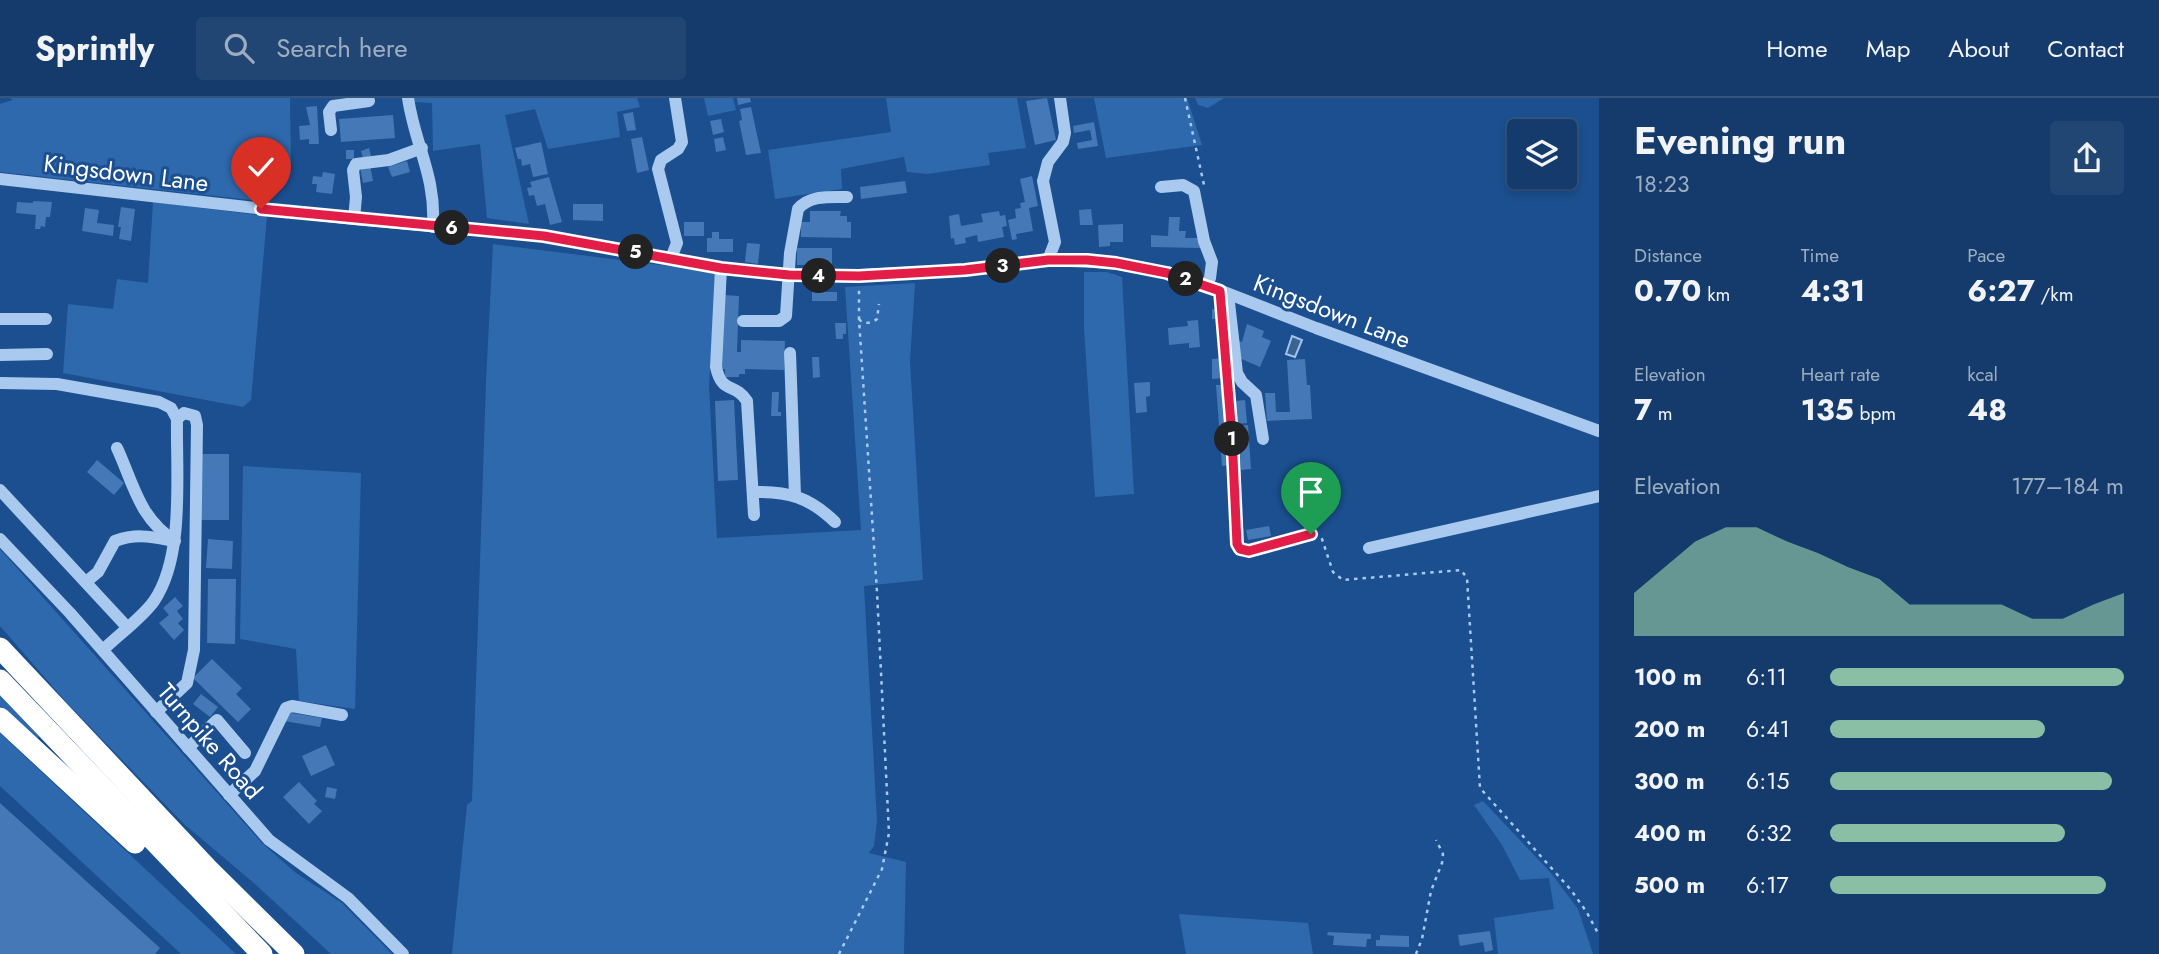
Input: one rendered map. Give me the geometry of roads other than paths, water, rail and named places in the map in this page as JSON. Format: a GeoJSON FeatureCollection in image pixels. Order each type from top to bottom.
{"type":"FeatureCollection","features":[{"type":"Feature","properties":{"kind":"highway"},"geometry":{"type":"LineString","coordinates":[[0,648],[208,869],[294,954]]}},
{"type":"Feature","properties":{"kind":"highway"},"geometry":{"type":"LineString","coordinates":[[0,680],[260,952]]}},
{"type":"Feature","properties":{"kind":"highway"},"geometry":{"type":"LineString","coordinates":[[0,718],[260,952]]}},
{"type":"Feature","properties":{"kind":"street"},"geometry":{"type":"LineString","coordinates":[[408,98],[406,125],[422,148],[432,187],[433,227]]}},
{"type":"Feature","properties":{"kind":"street"},"geometry":{"type":"LineString","coordinates":[[671,258],[677,243],[658,169],[661,160],[678,149],[682,142],[675,98]]}},
{"type":"Feature","properties":{"kind":"street"},"geometry":{"type":"LineString","coordinates":[[1048,260],[1055,242],[1043,181],[1048,162],[1063,142],[1065,133],[1060,98]]}},
{"type":"Feature","properties":{"kind":"street"},"geometry":{"type":"LineString","coordinates":[[331,130],[330,112],[333,106],[369,102]]}},
{"type":"Feature","properties":{"kind":"street"},"geometry":{"type":"LineString","coordinates":[[354,219],[356,197],[353,170],[356,164],[394,159],[422,148]]}},
{"type":"Feature","properties":{"kind":"street","name":"Kingsdown Lane"},"geometry":{"type":"LineString","coordinates":[[0,179],[354,219],[544,236],[721,268],[789,275],[859,276],[965,270],[1048,260],[1116,263],[1167,273],[1206,286],[1599,431]]}},
{"type":"Feature","properties":{"kind":"street"},"geometry":{"type":"LineString","coordinates":[[1161,187],[1182,185],[1194,191],[1204,241],[1212,262],[1206,286]]}},
{"type":"Feature","properties":{"kind":"street"},"geometry":{"type":"LineString","coordinates":[[743,321],[779,321],[786,316],[798,209],[813,200],[847,197]]}},
{"type":"Feature","properties":{"kind":"street"},"geometry":{"type":"LineString","coordinates":[[721,268],[716,367],[719,379],[725,386],[740,393],[747,401],[754,515]]}},
{"type":"Feature","properties":{"kind":"street"},"geometry":{"type":"LineString","coordinates":[[1228,294],[1237,373],[1256,395],[1263,439]]}},
{"type":"Feature","properties":{"kind":"street"},"geometry":{"type":"LineString","coordinates":[[0,319],[46,319]]}},
{"type":"Feature","properties":{"kind":"street"},"geometry":{"type":"LineString","coordinates":[[790,353],[795,496]]}},
{"type":"Feature","properties":{"kind":"street"},"geometry":{"type":"LineString","coordinates":[[0,355],[47,354]]}},
{"type":"Feature","properties":{"kind":"street"},"geometry":{"type":"LineString","coordinates":[[0,383],[57,384],[159,401],[171,408],[177,419],[175,541],[170,565],[154,601],[103,650]]}},
{"type":"Feature","properties":{"kind":"street"},"geometry":{"type":"LineString","coordinates":[[156,712],[187,682],[194,650],[197,425],[195,416],[184,413],[177,419]]}},
{"type":"Feature","properties":{"kind":"street"},"geometry":{"type":"LineString","coordinates":[[117,448],[147,518],[175,541]]}},
{"type":"Feature","properties":{"kind":"street"},"geometry":{"type":"LineString","coordinates":[[0,490],[127,627]]}},
{"type":"Feature","properties":{"kind":"street"},"geometry":{"type":"LineString","coordinates":[[753,492],[795,496],[835,522]]}},
{"type":"Feature","properties":{"kind":"street"},"geometry":{"type":"LineString","coordinates":[[1369,548],[1599,496]]}},
{"type":"Feature","properties":{"kind":"street"},"geometry":{"type":"LineString","coordinates":[[86,582],[98,572],[115,541],[130,536],[146,536],[175,541]]}},
{"type":"Feature","properties":{"kind":"street","name":"Turnpike Road"},"geometry":{"type":"LineString","coordinates":[[0,539],[103,650],[269,840],[348,898],[402,954]]}},
{"type":"Feature","properties":{"kind":"street"},"geometry":{"type":"LineString","coordinates":[[229,795],[256,771],[286,708],[292,706],[342,715]]}},
{"type":"Feature","properties":{"kind":"street"},"geometry":{"type":"LineString","coordinates":[[188,748],[217,720],[245,753]]}}]}
